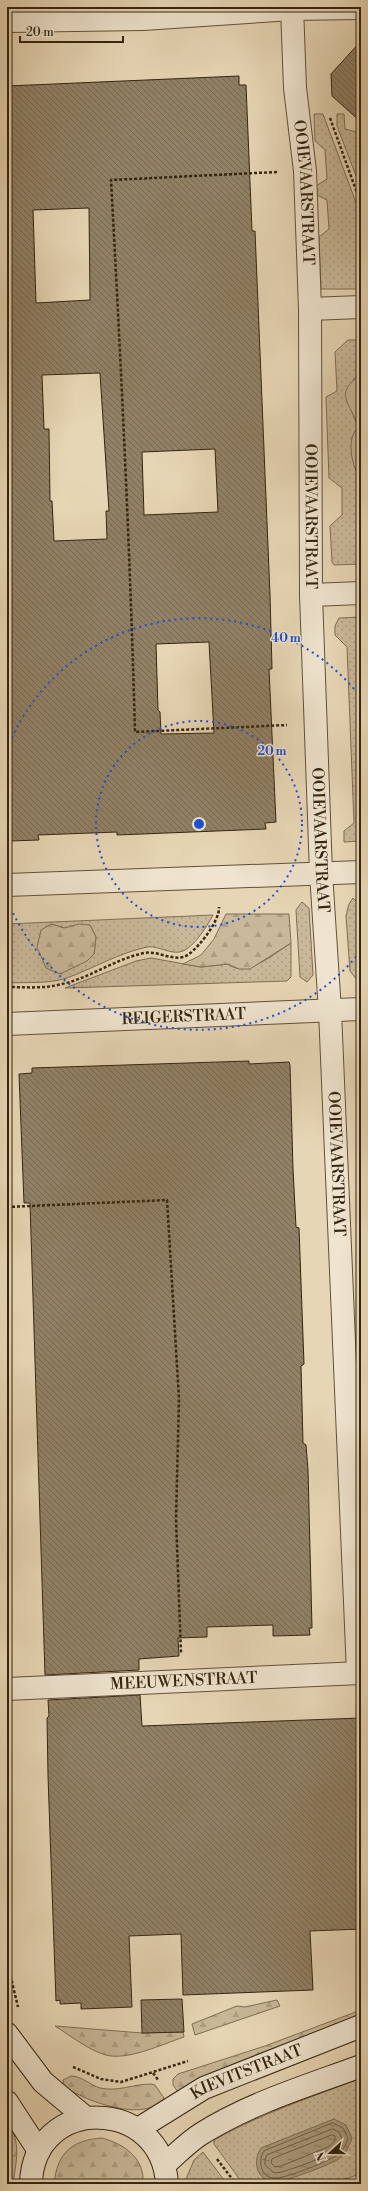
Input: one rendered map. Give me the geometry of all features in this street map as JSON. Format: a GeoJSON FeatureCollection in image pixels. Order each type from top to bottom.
{"type":"FeatureCollection","features":[{"type":"Feature","properties":{"kind":"street"},"geometry":{"type":"LineString","coordinates":[[7,21],[143,19],[292,8],[361,8]]}},
{"type":"Feature","properties":{"kind":"street","name":"OOIEVAARSTRAAT"},"geometry":{"type":"LineString","coordinates":[[292,8],[295,88],[305,171],[310,309],[311,595],[320,873],[353,1341],[359,1673]]}},
{"type":"Feature","properties":{"kind":"street"},"geometry":{"type":"LineString","coordinates":[[310,309],[361,307]]}},
{"type":"Feature","properties":{"kind":"street"},"geometry":{"type":"LineString","coordinates":[[311,595],[361,593]]}},
{"type":"Feature","properties":{"kind":"street"},"geometry":{"type":"LineString","coordinates":[[7,885],[361,872]]}},
{"type":"Feature","properties":{"kind":"street","name":"REIGERSTRAAT"},"geometry":{"type":"LineString","coordinates":[[7,1024],[361,1009]]}},
{"type":"Feature","properties":{"kind":"street","name":"MEEUWENSTRAAT"},"geometry":{"type":"LineString","coordinates":[[7,1689],[359,1673]]}},
{"type":"Feature","properties":{"kind":"street","name":"KIEVITSTRAAT"},"geometry":{"type":"LineString","coordinates":[[138,2129],[204,2088],[361,2026]]}},
{"type":"Feature","properties":{"kind":"street"},"geometry":{"type":"LineString","coordinates":[[7,2034],[42,2082],[86,2118]]}},
{"type":"Feature","properties":{"kind":"street"},"geometry":{"type":"LineString","coordinates":[[31,2184],[31,2172],[39,2151],[51,2135],[67,2124],[86,2118],[109,2117],[138,2129],[157,2149],[166,2174],[200,2135],[223,2121],[270,2100],[361,2066]]}},
{"type":"Feature","properties":{"kind":"street"},"geometry":{"type":"LineString","coordinates":[[7,2102],[39,2151]]}},
{"type":"Feature","properties":{"kind":"path"},"geometry":{"type":"LineString","coordinates":[[327,112],[361,204]]}},
{"type":"Feature","properties":{"kind":"path"},"geometry":{"type":"LineString","coordinates":[[305,171],[112,180],[124,401],[124,469],[132,597],[135,732],[316,724]]}},
{"type":"Feature","properties":{"kind":"path"},"geometry":{"type":"LineString","coordinates":[[7,987],[64,984],[128,958],[148,952],[178,958],[189,955],[220,914],[218,877]]}},
{"type":"Feature","properties":{"kind":"path"},"geometry":{"type":"LineString","coordinates":[[7,1206],[168,1200],[179,1399],[176,1519],[182,1681]]}},
{"type":"Feature","properties":{"kind":"path"},"geometry":{"type":"LineString","coordinates":[[72,2067],[101,2079],[121,2082],[189,2061]]}},
{"type":"Feature","properties":{"kind":"green space"},"geometry":{"type":"Polygon","coordinates":[[[314,114],[323,114],[361,216],[361,224],[357,226],[357,232],[361,242],[361,289],[321,289],[319,237],[329,229],[327,200],[317,195],[316,186],[327,179],[325,150],[315,141],[314,114]]]}},
{"type":"Feature","properties":{"kind":"green space"},"geometry":{"type":"Polygon","coordinates":[[[337,114],[344,114],[345,129],[361,133],[361,189],[337,126],[337,114]]]}},
{"type":"Feature","properties":{"kind":"green space"},"geometry":{"type":"Polygon","coordinates":[[[361,333],[361,374],[353,380],[349,404],[358,427],[352,437],[358,475],[361,479],[361,564],[334,565],[332,562],[330,526],[342,515],[342,488],[329,478],[326,397],[337,391],[335,352],[348,340],[360,340],[361,333]]]}},
{"type":"Feature","properties":{"kind":"green space"},"geometry":{"type":"Polygon","coordinates":[[[361,374],[361,479],[354,465],[351,454],[352,437],[358,427],[346,399],[346,393],[348,387],[361,374]]]}},
{"type":"Feature","properties":{"kind":"green space"},"geometry":{"type":"Polygon","coordinates":[[[361,617],[361,841],[344,842],[344,831],[354,823],[347,647],[335,635],[335,626],[339,618],[361,617]]]}},
{"type":"Feature","properties":{"kind":"green space"},"geometry":{"type":"Polygon","coordinates":[[[353,898],[360,905],[361,975],[357,980],[350,971],[346,916],[349,904],[353,898]]]}},
{"type":"Feature","properties":{"kind":"green space"},"geometry":{"type":"Polygon","coordinates":[[[302,902],[309,908],[313,975],[307,982],[300,977],[296,910],[302,902]]]}},
{"type":"Feature","properties":{"kind":"green space"},"geometry":{"type":"Polygon","coordinates":[[[226,914],[289,914],[291,943],[250,969],[239,969],[228,964],[201,967],[183,964],[201,955],[214,939],[226,914]]]}},
{"type":"Feature","properties":{"kind":"green space"},"geometry":{"type":"Polygon","coordinates":[[[213,915],[197,939],[189,947],[180,952],[171,952],[147,947],[117,957],[67,978],[37,982],[7,983],[7,924],[213,915]],[[51,924],[94,954],[96,937],[90,925],[64,928],[51,924]]]}},
{"type":"Feature","properties":{"kind":"green space"},"geometry":{"type":"Polygon","coordinates":[[[51,924],[64,928],[79,924],[90,925],[96,937],[94,954],[87,961],[60,974],[46,968],[37,947],[41,930],[51,924]]]}},
{"type":"Feature","properties":{"kind":"green space"},"geometry":{"type":"Polygon","coordinates":[[[291,943],[291,977],[287,981],[65,988],[136,961],[151,958],[201,967],[228,964],[235,968],[252,967],[269,958],[291,943]]]}},
{"type":"Feature","properties":{"kind":"green space"},"geometry":{"type":"Polygon","coordinates":[[[277,2000],[280,2006],[195,2035],[192,2024],[237,2006],[245,2007],[277,2000]]]}},
{"type":"Feature","properties":{"kind":"green space"},"geometry":{"type":"Polygon","coordinates":[[[361,2010],[361,2015],[178,2092],[173,2085],[173,2079],[178,2074],[265,2046],[361,2010]]]}},
{"type":"Feature","properties":{"kind":"green space"},"geometry":{"type":"Polygon","coordinates":[[[55,2026],[142,2033],[183,2032],[184,2037],[145,2051],[124,2056],[115,2056],[106,2055],[93,2050],[55,2026]]]}},
{"type":"Feature","properties":{"kind":"green space"},"geometry":{"type":"Polygon","coordinates":[[[71,2076],[79,2077],[96,2087],[107,2089],[151,2084],[155,2085],[164,2098],[155,2106],[144,2109],[130,2110],[115,2107],[86,2098],[64,2086],[63,2080],[71,2076]]]}},
{"type":"Feature","properties":{"kind":"green space"},"geometry":{"type":"Polygon","coordinates":[[[361,2078],[361,2173],[333,2182],[318,2184],[243,2184],[214,2144],[214,2140],[249,2122],[286,2106],[361,2078]]]}},
{"type":"Feature","properties":{"kind":"green space"},"geometry":{"type":"Polygon","coordinates":[[[7,2122],[15,2137],[17,2152],[13,2184],[7,2184],[7,2122]]]}},
{"type":"Feature","properties":{"kind":"green space"},"geometry":{"type":"Polygon","coordinates":[[[102,2138],[118,2144],[132,2154],[141,2167],[143,2184],[54,2184],[59,2164],[68,2150],[74,2145],[82,2142],[102,2138]]]}},
{"type":"Feature","properties":{"kind":"green space"},"geometry":{"type":"Polygon","coordinates":[[[203,2152],[227,2184],[184,2184],[194,2160],[203,2152]]]}},
{"type":"Feature","properties":{"kind":"water"},"geometry":{"type":"Polygon","coordinates":[[[334,2119],[346,2125],[352,2138],[347,2150],[340,2158],[315,2170],[277,2182],[266,2180],[262,2177],[256,2163],[258,2153],[261,2148],[334,2119]]]}},
{"type":"Feature","properties":{"kind":"building"},"geometry":{"type":"Polygon","coordinates":[[[361,41],[361,122],[332,96],[331,74],[361,41]]]}},
{"type":"Feature","properties":{"kind":"building"},"geometry":{"type":"Polygon","coordinates":[[[239,76],[239,85],[246,85],[252,231],[255,231],[272,669],[269,669],[276,822],[265,823],[266,829],[117,835],[117,832],[38,835],[39,840],[10,841],[7,783],[7,86],[239,76]],[[89,208],[33,210],[36,303],[90,300],[89,208]],[[100,373],[42,375],[44,429],[49,429],[50,501],[52,501],[54,541],[107,539],[106,511],[109,511],[100,373]],[[215,449],[142,452],[144,515],[218,512],[215,449]],[[209,642],[156,644],[158,710],[160,712],[161,734],[214,733],[209,642]]]}},
{"type":"Feature","properties":{"kind":"building"},"geometry":{"type":"Polygon","coordinates":[[[249,1061],[249,1064],[289,1062],[290,1065],[293,1169],[296,1227],[299,1228],[304,1364],[301,1366],[303,1443],[306,1445],[308,1470],[312,1628],[309,1628],[310,1635],[273,1636],[273,1625],[207,1627],[207,1637],[178,1638],[179,1656],[139,1659],[139,1670],[45,1675],[30,1203],[24,1203],[19,1074],[32,1073],[32,1068],[249,1061]]]}},
{"type":"Feature","properties":{"kind":"building"},"geometry":{"type":"Polygon","coordinates":[[[140,1695],[142,1726],[361,1718],[361,1929],[310,1931],[313,1990],[183,1995],[181,1934],[129,1936],[132,2007],[81,2009],[81,2003],[60,2004],[60,2000],[56,2001],[48,1776],[48,1700],[140,1695]]]}},
{"type":"Feature","properties":{"kind":"building"},"geometry":{"type":"Polygon","coordinates":[[[182,1999],[184,2032],[142,2033],[141,2000],[182,1999]]]}}]}
